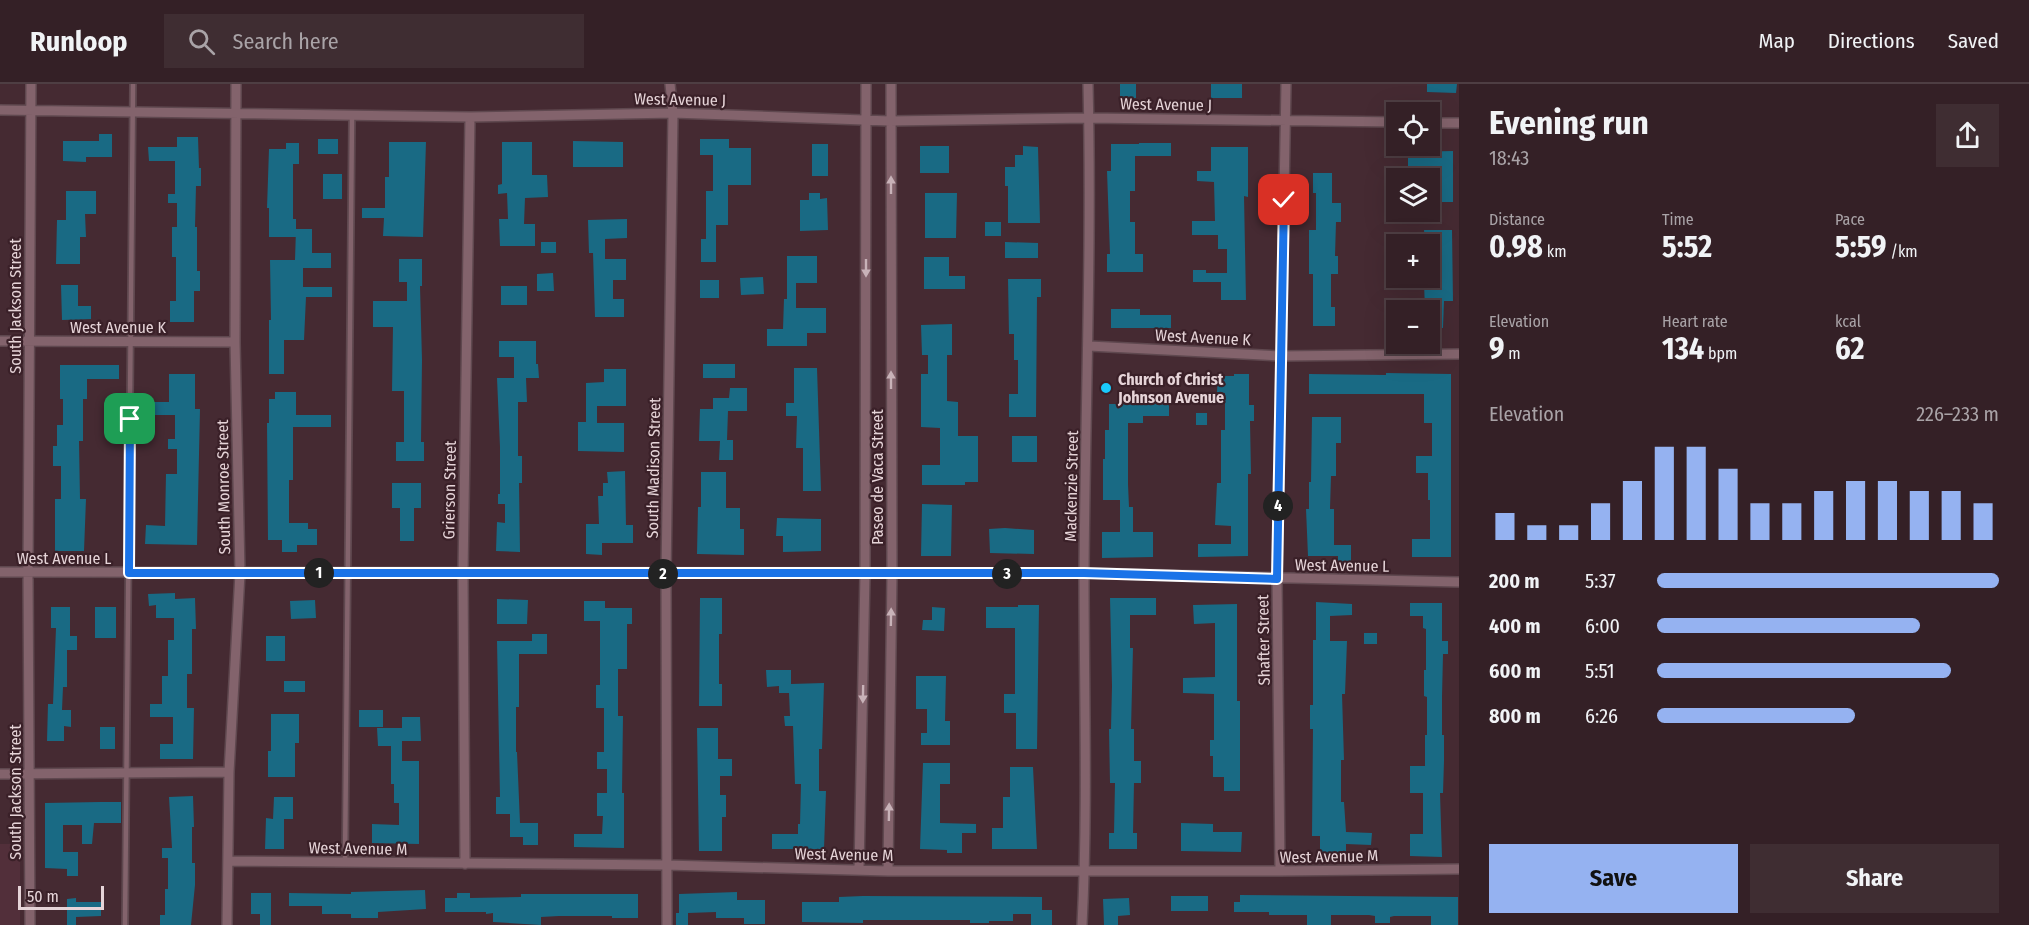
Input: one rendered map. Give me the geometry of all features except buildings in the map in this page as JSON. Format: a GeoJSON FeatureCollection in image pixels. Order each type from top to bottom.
{"type":"FeatureCollection","features":[{"type":"Feature","properties":{"kind":"street","name":"South Jackson Street"},"geometry":{"type":"LineString","coordinates":[[30,925],[28,573],[31,84]]}},
{"type":"Feature","properties":{"kind":"street","name":"South Monroe Street"},"geometry":{"type":"LineString","coordinates":[[227,925],[229,772],[240,573],[235,342],[236,84]]}},
{"type":"Feature","properties":{"kind":"street","name":"South Madison Street"},"geometry":{"type":"LineString","coordinates":[[667,925],[666,574],[673,113],[670,84]]}},
{"type":"Feature","properties":{"kind":"street","name":"Paseo de Vaca Street"},"geometry":{"type":"LineString","coordinates":[[859,870],[865,574],[866,84]]}},
{"type":"Feature","properties":{"kind":"street","name":"Paseo de Vaca Street"},"geometry":{"type":"LineString","coordinates":[[888,871],[892,574],[891,84]]}},
{"type":"Feature","properties":{"kind":"street","name":"Mackenzie Street"},"geometry":{"type":"LineString","coordinates":[[1082,925],[1084,573],[1089,346],[1088,84]]}},
{"type":"Feature","properties":{"kind":"street","name":"Shafter Street"},"geometry":{"type":"LineString","coordinates":[[1280,871],[1277,579],[1286,84]]}},
{"type":"Feature","properties":{"kind":"street","name":"West Avenue J"},"geometry":{"type":"LineString","coordinates":[[0,110],[470,117],[673,113],[866,120],[1089,118],[1386,122]]}},
{"type":"Feature","properties":{"kind":"street","name":"Grierson Street"},"geometry":{"type":"LineString","coordinates":[[465,864],[463,574],[470,117]]}},
{"type":"Feature","properties":{"kind":"street"},"geometry":{"type":"LineString","coordinates":[[1440,123],[1459,123]]}},
{"type":"Feature","properties":{"kind":"street","name":"West Avenue K"},"geometry":{"type":"LineString","coordinates":[[0,341],[235,342]]}},
{"type":"Feature","properties":{"kind":"street","name":"West Avenue K"},"geometry":{"type":"LineString","coordinates":[[1089,346],[1280,356],[1459,354]]}},
{"type":"Feature","properties":{"kind":"street","name":"West Avenue L"},"geometry":{"type":"LineString","coordinates":[[0,572],[1084,573],[1459,582]]}},
{"type":"Feature","properties":{"kind":"street"},"geometry":{"type":"LineString","coordinates":[[0,774],[229,772]]}},
{"type":"Feature","properties":{"kind":"street","name":"West Avenue M"},"geometry":{"type":"LineString","coordinates":[[228,861],[666,865],[888,871],[1459,869]]}},
{"type":"Feature","properties":{"kind":"lane"},"geometry":{"type":"LineString","coordinates":[[125,925],[133,84]]}},
{"type":"Feature","properties":{"kind":"lane"},"geometry":{"type":"LineString","coordinates":[[345,863],[352,115]]}},
{"type":"Feature","properties":{"kind":"shaded area"},"geometry":{"type":"Polygon","coordinates":[[[0,844],[20,844],[20,925],[0,925],[0,844]]]}},
{"type":"Feature","properties":{"kind":"place","name":"Church of Christ Johnson Avenue"},"geometry":{"type":"Point","coordinates":[1106,388]}},
{"type":"Feature","properties":{"kind":"route"},"geometry":{"type":"LineString","coordinates":[[130,419],[129,573],[1084,573],[1277,579],[1284,200]]}}]}
